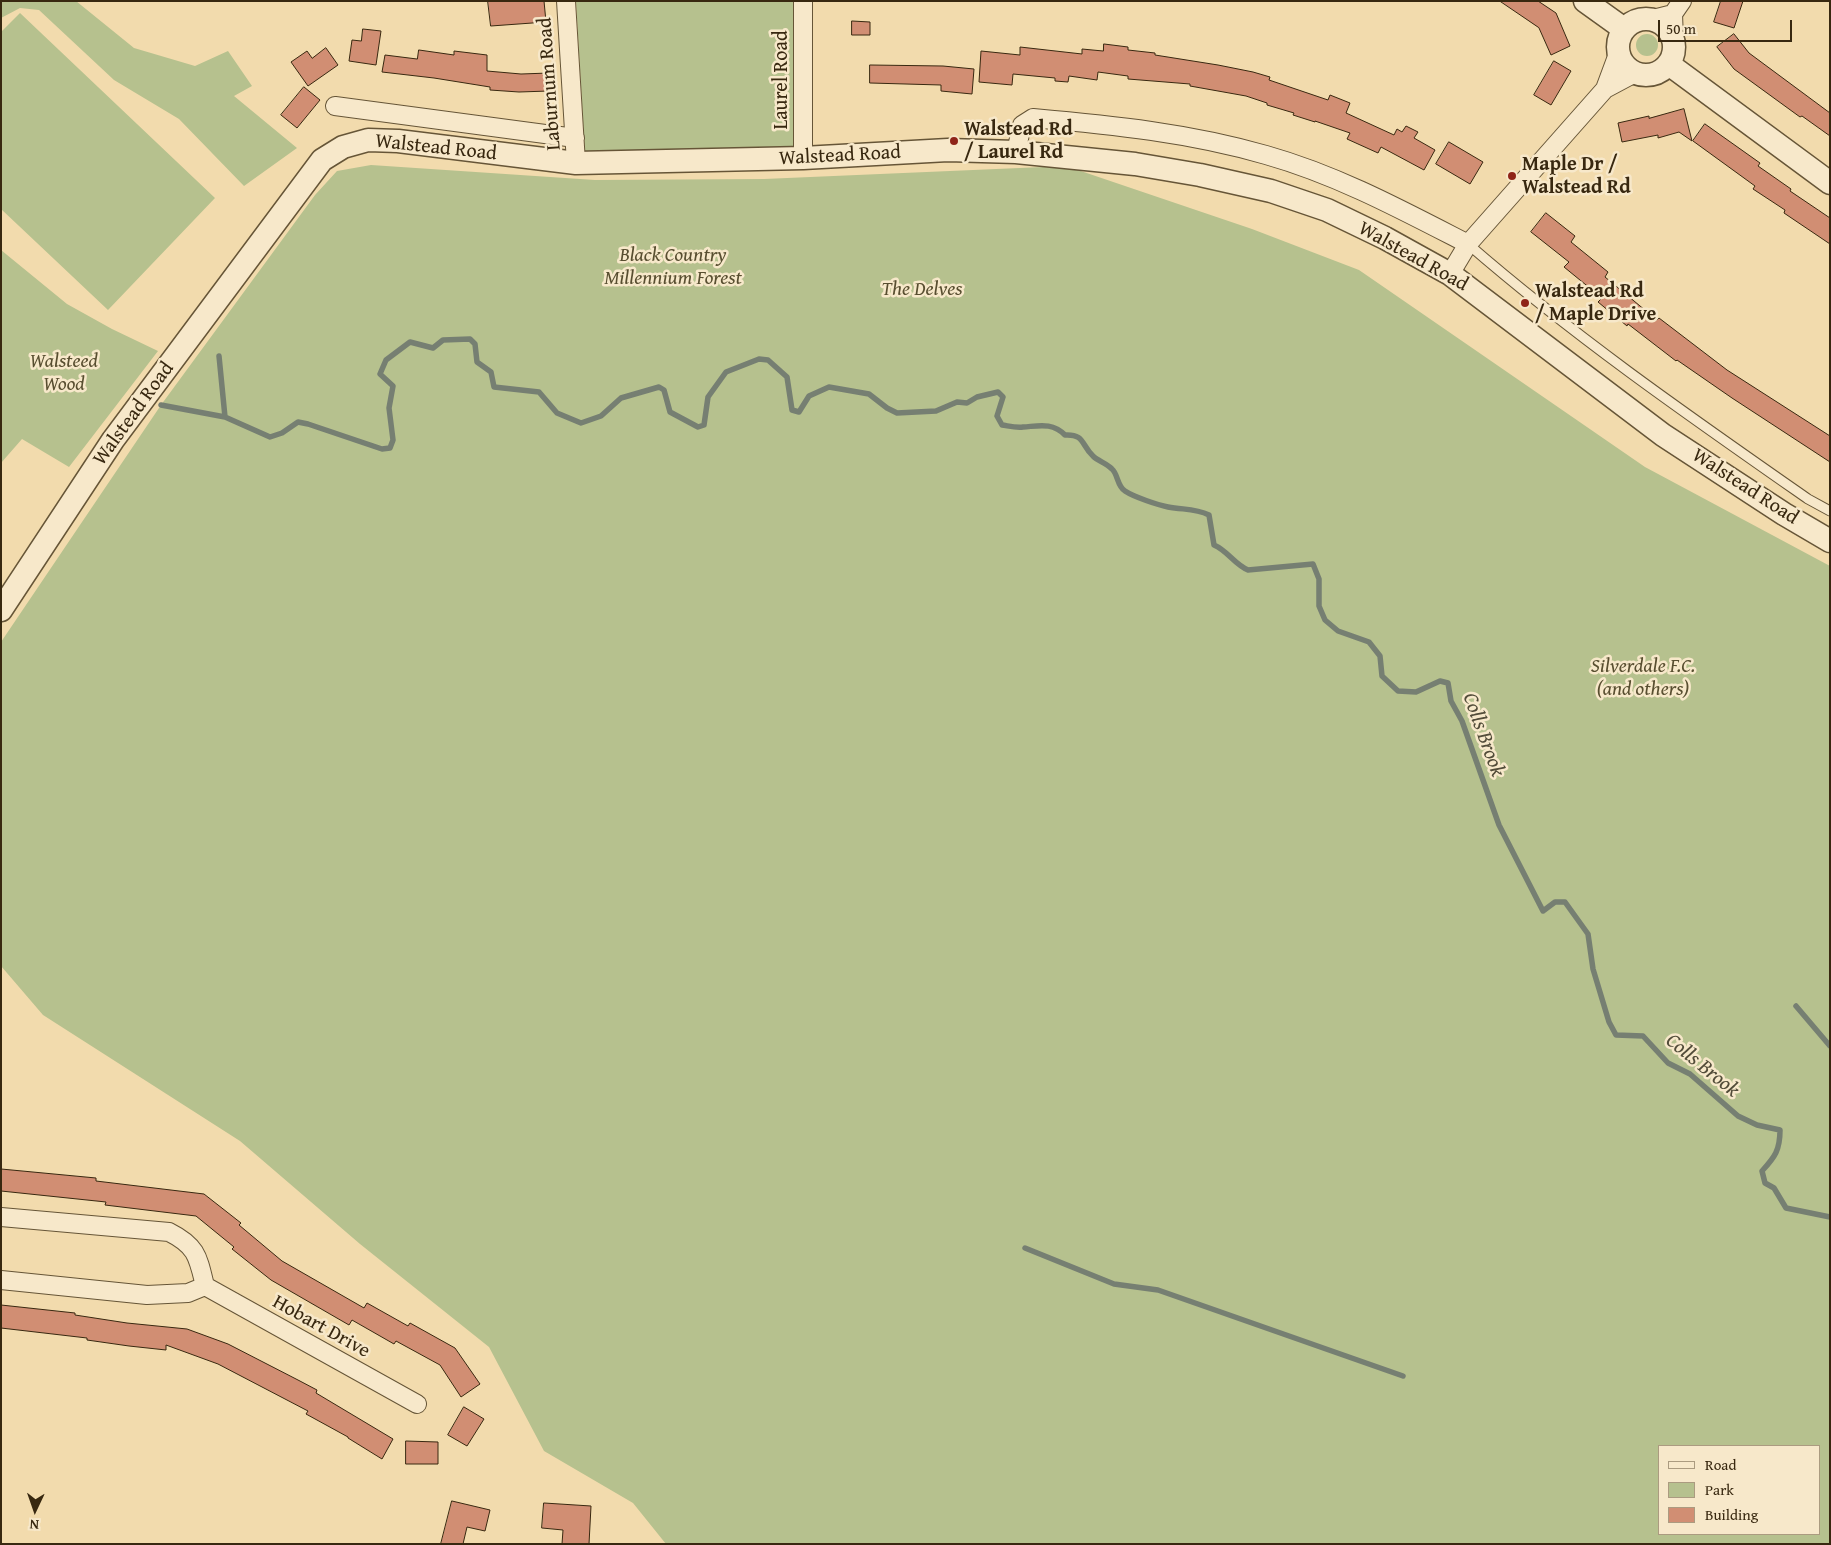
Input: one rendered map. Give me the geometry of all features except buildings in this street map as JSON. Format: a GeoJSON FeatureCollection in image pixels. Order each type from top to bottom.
{"type":"FeatureCollection","features":[{"type":"Feature","properties":{"kind":"street","name":"Laburnum Road"},"geometry":{"type":"LineString","coordinates":[[566,1],[576,163]]}},
{"type":"Feature","properties":{"kind":"street","name":"Laurel Road"},"geometry":{"type":"LineString","coordinates":[[803,1],[803,158]]}},
{"type":"Feature","properties":{"kind":"street"},"geometry":{"type":"LineString","coordinates":[[1585,1],[1624,29]]}},
{"type":"Feature","properties":{"kind":"street"},"geometry":{"type":"LineString","coordinates":[[1606,89],[1618,54],[1618,41],[1624,29],[1639,19],[1669,11],[1667,28],[1674,39],[1674,55],[1670,64],[1660,72],[1645,76],[1634,73],[1623,64],[1618,54]]}},
{"type":"Feature","properties":{"kind":"street"},"geometry":{"type":"LineString","coordinates":[[1670,64],[1830,183]]}},
{"type":"Feature","properties":{"kind":"street"},"geometry":{"type":"LineString","coordinates":[[1450,274],[1468,244],[1606,89],[1634,73]]}},
{"type":"Feature","properties":{"kind":"street"},"geometry":{"type":"LineString","coordinates":[[335,106],[364,112],[575,138]]}},
{"type":"Feature","properties":{"kind":"street"},"geometry":{"type":"LineString","coordinates":[[364,112],[368,140]]}},
{"type":"Feature","properties":{"kind":"street","name":"Walstead Road"},"geometry":{"type":"LineString","coordinates":[[1016,152],[1022,125],[1033,118],[1147,130],[1214,142],[1268,155],[1327,176],[1383,201],[1468,244]]}},
{"type":"Feature","properties":{"kind":"street","name":"Walstead Road"},"geometry":{"type":"LineString","coordinates":[[1,610],[113,440],[322,160],[343,147],[368,140],[398,141],[576,163],[803,158],[948,150],[1016,152],[1135,164],[1270,190],[1327,210],[1385,238],[1450,274],[1664,435],[1784,514],[1830,541]]}},
{"type":"Feature","properties":{"kind":"street"},"geometry":{"type":"LineString","coordinates":[[1,1217],[169,1232],[185,1240],[199,1259],[205,1286],[188,1293],[147,1295],[1,1280]]}},
{"type":"Feature","properties":{"kind":"street","name":"Hobart Drive"},"geometry":{"type":"LineString","coordinates":[[205,1286],[416,1404]]}},
{"type":"Feature","properties":{"kind":"lane"},"geometry":{"type":"LineString","coordinates":[[1468,244],[1514,284],[1668,402],[1808,499],[1830,511]]}},
{"type":"Feature","properties":{"kind":"green space"},"geometry":{"type":"Polygon","coordinates":[[[1,1],[76,1],[134,48],[195,66],[228,51],[252,86],[234,96],[297,148],[244,186],[179,119],[114,80],[39,10],[20,8],[1,18],[1,1]]]}},
{"type":"Feature","properties":{"kind":"green space"},"geometry":{"type":"Polygon","coordinates":[[[576,1],[794,1],[795,153],[585,156],[576,1]]]}},
{"type":"Feature","properties":{"kind":"green space"},"geometry":{"type":"Polygon","coordinates":[[[20,13],[215,198],[108,310],[1,209],[1,32],[20,13]]]}},
{"type":"Feature","properties":{"kind":"green space"},"geometry":{"type":"Polygon","coordinates":[[[1647,34],[1655,37],[1658,45],[1655,53],[1647,56],[1639,53],[1636,45],[1639,37],[1647,34]]]}},
{"type":"Feature","properties":{"kind":"green space"},"geometry":{"type":"Polygon","coordinates":[[[371,165],[595,180],[764,179],[1066,166],[1252,229],[1359,270],[1645,467],[1830,566],[1830,1544],[666,1544],[633,1503],[544,1451],[489,1347],[360,1244],[240,1141],[43,1015],[1,966],[1,642],[161,405],[315,195],[337,171],[371,165]]]}},
{"type":"Feature","properties":{"kind":"green space","name":"Walsteed Wood"},"geometry":{"type":"Polygon","coordinates":[[[1,250],[67,304],[112,329],[158,351],[69,467],[22,439],[1,463],[1,250]]]}},
{"type":"Feature","properties":{"kind":"waterway","name":"Colls Brook"},"geometry":{"type":"LineString","coordinates":[[161,405],[225,417],[270,437],[282,433],[298,422],[382,449],[390,448],[393,440],[389,408],[393,386],[380,374],[386,360],[410,342],[433,348],[443,340],[470,339],[475,344],[477,362],[491,372],[494,387],[539,392],[557,413],[581,423],[601,416],[621,398],[659,387],[664,390],[670,412],[698,427],[704,425],[708,397],[726,372],[759,359],[768,360],[787,377],[792,410],[799,412],[809,396],[829,387],[869,394],[897,413],[936,411],[957,402],[967,403],[977,397],[998,392],[1003,397],[997,416],[1002,425],[1018,427],[1050,426],[1065,435],[1076,436],[1093,456],[1114,471],[1120,486],[1125,491],[1168,507],[1194,510],[1209,515],[1214,545],[1248,570],[1313,564],[1319,579],[1319,606],[1325,620],[1338,631],[1369,642],[1380,656],[1382,676],[1398,691],[1416,692],[1440,681],[1448,683],[1451,701],[1462,721],[1499,825],[1543,911],[1555,902],[1565,902],[1588,934],[1593,969],[1609,1022],[1616,1035],[1643,1036],[1668,1063],[1690,1074],[1738,1116],[1757,1125],[1780,1130],[1776,1153],[1762,1171],[1765,1183],[1774,1188],[1786,1208],[1830,1217]]}},
{"type":"Feature","properties":{"kind":"waterway"},"geometry":{"type":"LineString","coordinates":[[219,356],[225,417]]}},
{"type":"Feature","properties":{"kind":"waterway"},"geometry":{"type":"LineString","coordinates":[[1796,1006],[1830,1046]]}},
{"type":"Feature","properties":{"kind":"waterway"},"geometry":{"type":"LineString","coordinates":[[1025,1248],[1114,1284],[1158,1290],[1403,1376]]}},
{"type":"Feature","properties":{"kind":"place","name":"Walstead Rd / Laurel Rd"},"geometry":{"type":"Point","coordinates":[954,141]}},
{"type":"Feature","properties":{"kind":"place","name":"Maple Dr / Walstead Rd"},"geometry":{"type":"Point","coordinates":[1512,176]}},
{"type":"Feature","properties":{"kind":"place","name":"Walstead Rd / Maple Drive"},"geometry":{"type":"Point","coordinates":[1525,303]}},
{"type":"Feature","properties":{"kind":"park label","name":"Black Country Millennium Forest"},"geometry":{"type":"Point","coordinates":[673,268]}},
{"type":"Feature","properties":{"kind":"park label","name":"The Delves"},"geometry":{"type":"Point","coordinates":[922,290]}},
{"type":"Feature","properties":{"kind":"park label","name":"Silverdale F.C. (and others)"},"geometry":{"type":"Point","coordinates":[1643,678]}}]}
